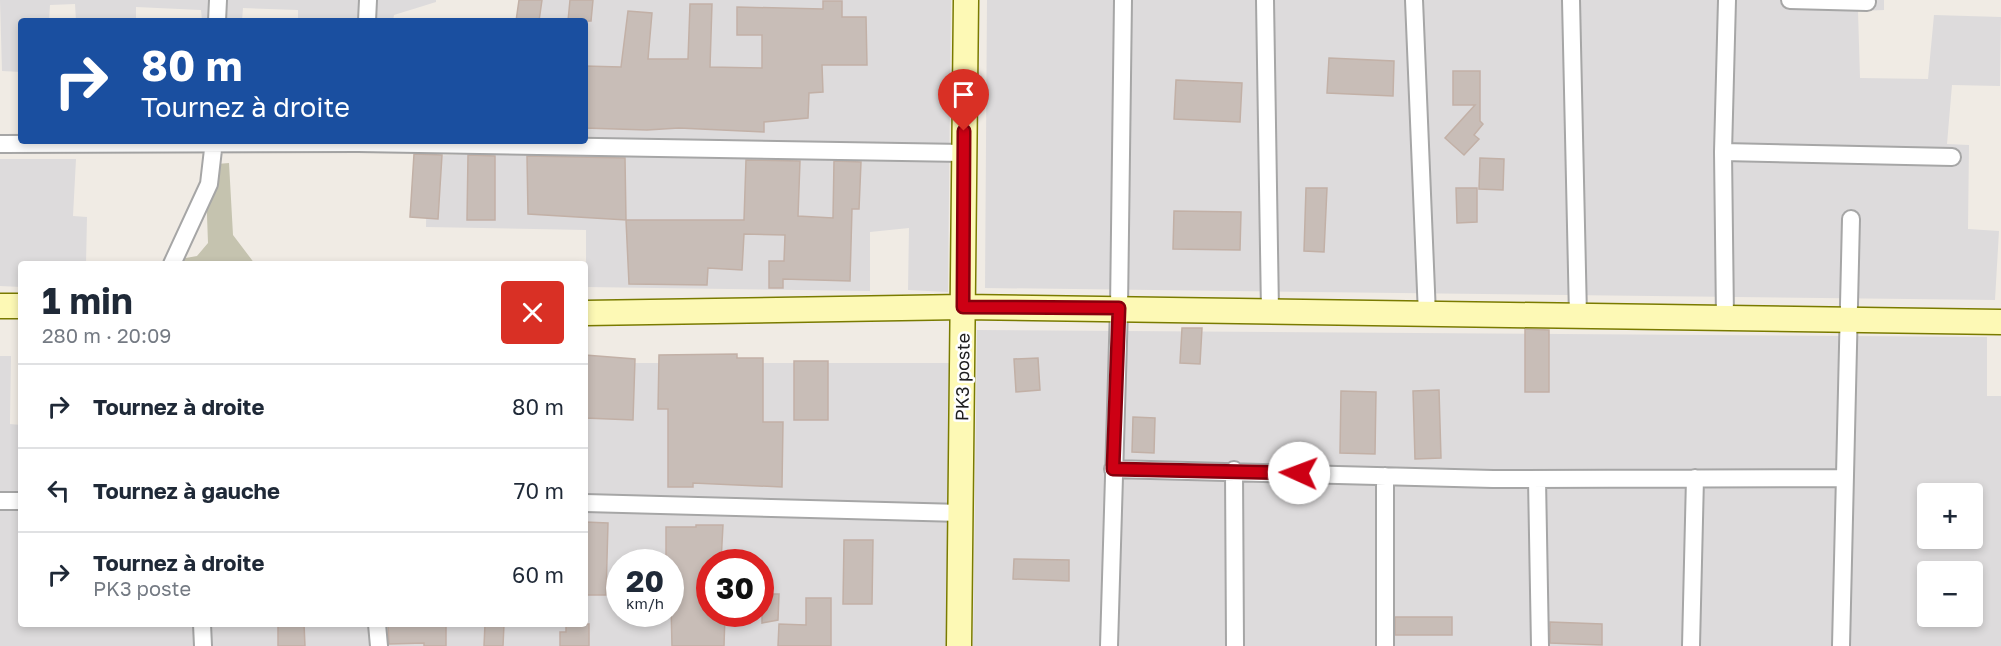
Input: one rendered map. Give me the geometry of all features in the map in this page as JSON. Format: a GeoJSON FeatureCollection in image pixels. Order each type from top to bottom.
{"type":"FeatureCollection","features":[{"type":"Feature","properties":{"kind":"street"},"geometry":{"type":"LineString","coordinates":[[217,18],[218,0]]}},
{"type":"Feature","properties":{"kind":"street"},"geometry":{"type":"LineString","coordinates":[[367,18],[368,0]]}},
{"type":"Feature","properties":{"kind":"street","name":"PK3 poste"},"geometry":{"type":"LineString","coordinates":[[959,646],[966,0]]}},
{"type":"Feature","properties":{"kind":"street"},"geometry":{"type":"LineString","coordinates":[[1109,646],[1119,308],[1124,0]]}},
{"type":"Feature","properties":{"kind":"street"},"geometry":{"type":"LineString","coordinates":[[1265,0],[1270,311]]}},
{"type":"Feature","properties":{"kind":"street"},"geometry":{"type":"LineString","coordinates":[[1414,0],[1427,315]]}},
{"type":"Feature","properties":{"kind":"street"},"geometry":{"type":"LineString","coordinates":[[1571,0],[1578,316]]}},
{"type":"Feature","properties":{"kind":"street"},"geometry":{"type":"LineString","coordinates":[[1725,318],[1724,152],[1727,0]]}},
{"type":"Feature","properties":{"kind":"street"},"geometry":{"type":"LineString","coordinates":[[1790,0],[1867,2]]}},
{"type":"Feature","properties":{"kind":"street"},"geometry":{"type":"LineString","coordinates":[[0,144],[18,144]]}},
{"type":"Feature","properties":{"kind":"street"},"geometry":{"type":"LineString","coordinates":[[173,261],[208,184],[214,144]]}},
{"type":"Feature","properties":{"kind":"street"},"geometry":{"type":"LineString","coordinates":[[468,144],[964,153]]}},
{"type":"Feature","properties":{"kind":"street"},"geometry":{"type":"LineString","coordinates":[[1724,152],[1952,157]]}},
{"type":"Feature","properties":{"kind":"street"},"geometry":{"type":"LineString","coordinates":[[1841,646],[1851,219]]}},
{"type":"Feature","properties":{"kind":"street"},"geometry":{"type":"LineString","coordinates":[[0,306],[18,306]]}},
{"type":"Feature","properties":{"kind":"street"},"geometry":{"type":"LineString","coordinates":[[588,313],[963,307],[2001,322]]}},
{"type":"Feature","properties":{"kind":"street"},"geometry":{"type":"LineString","coordinates":[[1113,469],[1234,470],[1538,479],[1845,478]]}},
{"type":"Feature","properties":{"kind":"street"},"geometry":{"type":"LineString","coordinates":[[1234,470],[1235,646]]}},
{"type":"Feature","properties":{"kind":"street"},"geometry":{"type":"LineString","coordinates":[[1385,476],[1385,646]]}},
{"type":"Feature","properties":{"kind":"street"},"geometry":{"type":"LineString","coordinates":[[1691,646],[1695,478]]}},
{"type":"Feature","properties":{"kind":"street"},"geometry":{"type":"LineString","coordinates":[[1538,479],[1540,646]]}},
{"type":"Feature","properties":{"kind":"street"},"geometry":{"type":"LineString","coordinates":[[0,501],[18,501]]}},
{"type":"Feature","properties":{"kind":"street"},"geometry":{"type":"LineString","coordinates":[[588,503],[961,513]]}},
{"type":"Feature","properties":{"kind":"street"},"geometry":{"type":"LineString","coordinates":[[202,627],[203,646]]}},
{"type":"Feature","properties":{"kind":"street"},"geometry":{"type":"LineString","coordinates":[[377,627],[379,646]]}},
{"type":"Feature","properties":{"kind":"shaded area"},"geometry":{"type":"Polygon","coordinates":[[[0,0],[436,0],[436,2],[394,15],[394,18],[298,18],[298,10],[243,8],[242,18],[202,18],[201,10],[136,7],[136,18],[76,18],[75,4],[50,5],[49,18],[18,18],[18,72],[2,71],[0,0]]]}},
{"type":"Feature","properties":{"kind":"shaded area"},"geometry":{"type":"Polygon","coordinates":[[[529,0],[951,0],[948,292],[908,290],[909,228],[870,232],[870,291],[588,287],[586,230],[426,227],[427,156],[543,151],[572,144],[588,144],[588,18],[527,18],[529,0]]]}},
{"type":"Feature","properties":{"kind":"shaded area"},"geometry":{"type":"Polygon","coordinates":[[[987,0],[1884,0],[1884,10],[1858,11],[1860,78],[1928,79],[1934,15],[2001,17],[2000,86],[1952,85],[1947,144],[1969,145],[1968,229],[1999,231],[1995,300],[985,288],[987,0]]]}},
{"type":"Feature","properties":{"kind":"shaded area"},"geometry":{"type":"Polygon","coordinates":[[[0,159],[76,159],[73,216],[87,217],[86,261],[18,261],[18,287],[0,286],[0,159]]]}},
{"type":"Feature","properties":{"kind":"shaded area"},"geometry":{"type":"Polygon","coordinates":[[[229,163],[233,235],[253,261],[169,261],[197,256],[208,243],[206,188],[217,164],[229,163]]]}},
{"type":"Feature","properties":{"kind":"shaded area"},"geometry":{"type":"Polygon","coordinates":[[[977,330],[1987,337],[1987,396],[2001,396],[2001,646],[973,646],[977,330]]]}},
{"type":"Feature","properties":{"kind":"shaded area"},"geometry":{"type":"Polygon","coordinates":[[[0,356],[11,356],[10,424],[18,425],[18,627],[588,627],[588,363],[949,363],[947,646],[0,646],[0,356]]]}},
{"type":"Feature","properties":{"kind":"building"},"geometry":{"type":"Polygon","coordinates":[[[519,0],[542,0],[539,18],[516,18],[519,0]]]}},
{"type":"Feature","properties":{"kind":"building"},"geometry":{"type":"Polygon","coordinates":[[[570,0],[593,0],[591,21],[588,21],[588,18],[568,18],[570,0]]]}},
{"type":"Feature","properties":{"kind":"building"},"geometry":{"type":"Polygon","coordinates":[[[823,1],[842,1],[842,17],[866,17],[867,65],[822,65],[823,92],[809,93],[808,118],[764,122],[764,132],[679,128],[647,130],[588,128],[588,66],[621,67],[628,11],[652,13],[648,59],[688,59],[690,4],[712,4],[710,67],[762,68],[762,35],[737,35],[737,7],[823,9],[823,1]]]}},
{"type":"Feature","properties":{"kind":"building"},"geometry":{"type":"Polygon","coordinates":[[[1329,58],[1394,61],[1393,96],[1327,93],[1329,58]]]}},
{"type":"Feature","properties":{"kind":"building"},"geometry":{"type":"Polygon","coordinates":[[[1453,71],[1480,71],[1480,121],[1483,124],[1474,135],[1479,139],[1464,155],[1445,138],[1475,105],[1453,105],[1453,71]]]}},
{"type":"Feature","properties":{"kind":"building"},"geometry":{"type":"Polygon","coordinates":[[[1176,80],[1242,83],[1240,122],[1174,119],[1176,80]]]}},
{"type":"Feature","properties":{"kind":"building"},"geometry":{"type":"Polygon","coordinates":[[[414,154],[442,155],[438,219],[410,217],[414,154]]]}},
{"type":"Feature","properties":{"kind":"building"},"geometry":{"type":"Polygon","coordinates":[[[468,155],[495,156],[495,220],[467,220],[468,155]]]}},
{"type":"Feature","properties":{"kind":"building"},"geometry":{"type":"Polygon","coordinates":[[[527,156],[625,158],[626,220],[528,214],[527,156]]]}},
{"type":"Feature","properties":{"kind":"building"},"geometry":{"type":"Polygon","coordinates":[[[1480,158],[1504,159],[1503,190],[1479,189],[1480,158]]]}},
{"type":"Feature","properties":{"kind":"building"},"geometry":{"type":"Polygon","coordinates":[[[746,160],[800,161],[798,216],[833,218],[834,161],[861,162],[859,209],[852,209],[850,281],[783,279],[783,288],[769,288],[769,261],[784,261],[785,235],[744,234],[742,270],[708,268],[707,285],[629,284],[626,220],[744,220],[746,160]]]}},
{"type":"Feature","properties":{"kind":"building"},"geometry":{"type":"Polygon","coordinates":[[[1306,188],[1327,188],[1324,252],[1304,251],[1306,188]]]}},
{"type":"Feature","properties":{"kind":"building"},"geometry":{"type":"Polygon","coordinates":[[[1456,188],[1477,188],[1477,222],[1457,223],[1456,188]]]}},
{"type":"Feature","properties":{"kind":"building"},"geometry":{"type":"Polygon","coordinates":[[[1174,211],[1241,212],[1240,250],[1173,249],[1174,211]]]}},
{"type":"Feature","properties":{"kind":"building"},"geometry":{"type":"Polygon","coordinates":[[[1182,328],[1202,328],[1200,364],[1180,363],[1182,328]]]}},
{"type":"Feature","properties":{"kind":"building"},"geometry":{"type":"Polygon","coordinates":[[[1525,329],[1549,330],[1549,392],[1525,392],[1525,329]]]}},
{"type":"Feature","properties":{"kind":"building"},"geometry":{"type":"Polygon","coordinates":[[[737,354],[737,358],[763,358],[763,422],[783,422],[782,487],[693,483],[693,487],[668,487],[668,409],[658,409],[659,355],[737,354]]]}},
{"type":"Feature","properties":{"kind":"building"},"geometry":{"type":"Polygon","coordinates":[[[588,355],[635,359],[633,420],[588,418],[588,355]]]}},
{"type":"Feature","properties":{"kind":"building"},"geometry":{"type":"Polygon","coordinates":[[[1038,358],[1040,390],[1016,392],[1014,359],[1038,358]]]}},
{"type":"Feature","properties":{"kind":"building"},"geometry":{"type":"Polygon","coordinates":[[[794,361],[828,361],[828,420],[794,420],[794,361]]]}},
{"type":"Feature","properties":{"kind":"building"},"geometry":{"type":"Polygon","coordinates":[[[1439,390],[1441,458],[1415,459],[1413,391],[1439,390]]]}},
{"type":"Feature","properties":{"kind":"building"},"geometry":{"type":"Polygon","coordinates":[[[1341,391],[1376,392],[1375,454],[1340,453],[1341,391]]]}},
{"type":"Feature","properties":{"kind":"building"},"geometry":{"type":"Polygon","coordinates":[[[1133,417],[1155,418],[1154,453],[1132,452],[1133,417]]]}},
{"type":"Feature","properties":{"kind":"building"},"geometry":{"type":"Polygon","coordinates":[[[588,522],[608,523],[606,595],[588,595],[588,522]]]}},
{"type":"Feature","properties":{"kind":"building"},"geometry":{"type":"Polygon","coordinates":[[[696,525],[723,525],[722,549],[696,549],[696,627],[725,627],[724,646],[672,646],[672,627],[684,627],[684,549],[666,549],[666,527],[696,527],[696,525]]]}},
{"type":"Feature","properties":{"kind":"building"},"geometry":{"type":"Polygon","coordinates":[[[844,540],[873,540],[872,604],[843,604],[844,540]]]}},
{"type":"Feature","properties":{"kind":"building"},"geometry":{"type":"Polygon","coordinates":[[[1014,559],[1069,560],[1069,581],[1013,579],[1014,559]]]}},
{"type":"Feature","properties":{"kind":"building"},"geometry":{"type":"Polygon","coordinates":[[[774,594],[779,594],[778,620],[774,621],[774,594]]]}},
{"type":"Feature","properties":{"kind":"building"},"geometry":{"type":"Polygon","coordinates":[[[806,598],[831,598],[831,646],[778,646],[779,624],[806,625],[806,598]]]}},
{"type":"Feature","properties":{"kind":"building"},"geometry":{"type":"Polygon","coordinates":[[[1395,617],[1452,617],[1452,635],[1395,635],[1395,617]]]}},
{"type":"Feature","properties":{"kind":"building"},"geometry":{"type":"Polygon","coordinates":[[[1550,622],[1602,624],[1602,645],[1550,643],[1550,622]]]}},
{"type":"Feature","properties":{"kind":"building"},"geometry":{"type":"Polygon","coordinates":[[[589,624],[589,646],[560,646],[560,632],[566,632],[566,627],[588,627],[589,624]]]}},
{"type":"Feature","properties":{"kind":"building"},"geometry":{"type":"Polygon","coordinates":[[[278,627],[304,627],[305,646],[278,646],[278,627]]]}},
{"type":"Feature","properties":{"kind":"building"},"geometry":{"type":"Polygon","coordinates":[[[388,627],[446,627],[446,646],[424,646],[424,643],[389,644],[388,627]]]}},
{"type":"Feature","properties":{"kind":"building"},"geometry":{"type":"Polygon","coordinates":[[[485,627],[504,627],[503,646],[484,646],[485,627]]]}},
{"type":"Feature","properties":{"kind":"route"},"geometry":{"type":"LineString","coordinates":[[964,131],[963,307],[1119,308],[1113,469],[1299,473]]}}]}
